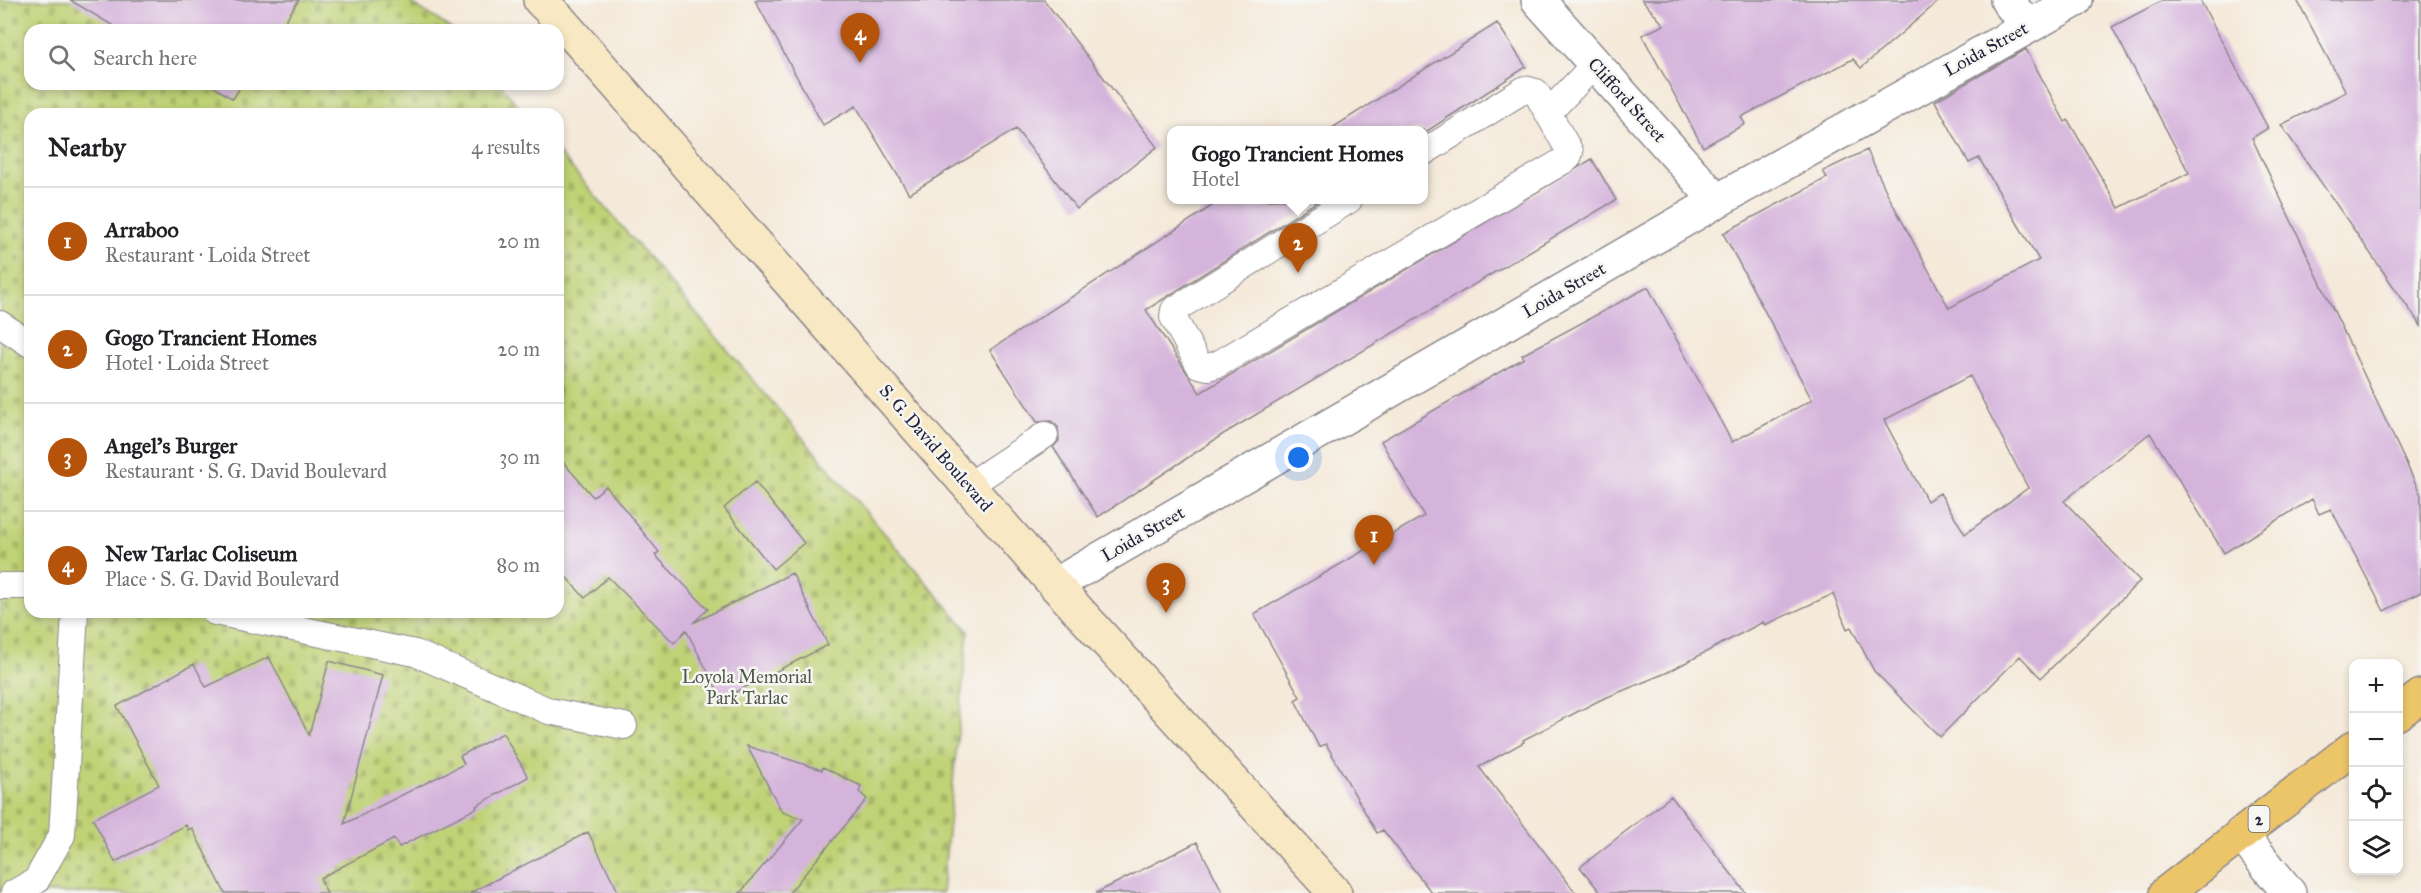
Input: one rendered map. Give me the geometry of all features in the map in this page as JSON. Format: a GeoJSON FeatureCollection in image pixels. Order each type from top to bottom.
{"type":"FeatureCollection","features":[{"type":"Feature","properties":{"kind":"highway"},"geometry":{"type":"LineString","coordinates":[[2403,709],[2421,696]]}},
{"type":"Feature","properties":{"kind":"highway","name":"2"},"geometry":{"type":"LineString","coordinates":[[2166,893],[2349,751]]}},
{"type":"Feature","properties":{"kind":"street","name":"S. G. David Boulevard"},"geometry":{"type":"LineString","coordinates":[[540,0],[561,24]]}},
{"type":"Feature","properties":{"kind":"street","name":"Clifford Street"},"geometry":{"type":"LineString","coordinates":[[1538,0],[1717,201]]}},
{"type":"Feature","properties":{"kind":"street"},"geometry":{"type":"LineString","coordinates":[[2007,0],[2027,26]]}},
{"type":"Feature","properties":{"kind":"street","name":"Loida Street"},"geometry":{"type":"LineString","coordinates":[[1055,585],[1717,201],[2076,0]]}},
{"type":"Feature","properties":{"kind":"street","name":"S. G. David Boulevard"},"geometry":{"type":"LineString","coordinates":[[564,27],[1328,891]]}},
{"type":"Feature","properties":{"kind":"street"},"geometry":{"type":"LineString","coordinates":[[2241,834],[2289,893]]}},
{"type":"Feature","properties":{"kind":"lane"},"geometry":{"type":"LineString","coordinates":[[1549,112],[1595,64]]}},
{"type":"Feature","properties":{"kind":"lane"},"geometry":{"type":"LineString","coordinates":[[1343,204],[1174,310],[1173,317],[1180,347],[1199,364],[1208,367],[1218,364],[1568,158],[1569,147],[1536,92],[1525,89],[1428,150]]}},
{"type":"Feature","properties":{"kind":"lane"},"geometry":{"type":"LineString","coordinates":[[0,324],[24,340]]}},
{"type":"Feature","properties":{"kind":"lane"},"geometry":{"type":"LineString","coordinates":[[968,486],[1045,435]]}},
{"type":"Feature","properties":{"kind":"lane"},"geometry":{"type":"LineString","coordinates":[[0,586],[24,586]]}},
{"type":"Feature","properties":{"kind":"lane"},"geometry":{"type":"LineString","coordinates":[[14,893],[36,881],[62,835],[75,618]]}},
{"type":"Feature","properties":{"kind":"lane"},"geometry":{"type":"LineString","coordinates":[[244,618],[415,653],[549,711],[624,726]]}},
{"type":"Feature","properties":{"kind":"green space","name":"Loyola Memorial Park Tarlac"},"geometry":{"type":"Polygon","coordinates":[[[0,0],[407,0],[444,24],[24,24],[24,90],[505,90],[520,108],[24,108],[24,618],[564,618],[564,159],[968,631],[942,893],[0,893],[0,0]]]}},
{"type":"Feature","properties":{"kind":"building"},"geometry":{"type":"Polygon","coordinates":[[[70,0],[299,0],[283,24],[110,24],[70,0]]]}},
{"type":"Feature","properties":{"kind":"building"},"geometry":{"type":"Polygon","coordinates":[[[755,0],[1044,0],[1157,147],[1077,209],[1016,129],[909,194],[856,106],[823,125],[755,0]]]}},
{"type":"Feature","properties":{"kind":"building"},"geometry":{"type":"Polygon","coordinates":[[[1642,0],[1940,0],[1861,68],[1853,59],[1741,117],[1745,124],[1703,147],[1642,35],[1664,25],[1642,0]]]}},
{"type":"Feature","properties":{"kind":"building"},"geometry":{"type":"Polygon","coordinates":[[[2163,0],[2200,0],[2268,128],[2252,138],[2421,495],[2421,592],[2384,611],[2331,509],[2319,514],[2312,499],[2224,553],[2150,433],[2064,501],[2140,581],[2041,678],[2020,656],[1940,737],[1874,671],[1851,627],[1847,629],[1833,594],[1765,625],[1763,622],[1666,673],[1600,700],[1523,740],[1524,742],[1479,767],[1576,893],[1432,893],[1383,830],[1377,833],[1326,744],[1319,747],[1295,700],[1300,697],[1254,614],[1424,516],[1381,441],[1524,358],[1522,355],[1648,287],[1732,442],[1812,400],[1723,233],[1827,178],[1823,171],[1867,150],[1888,195],[1949,308],[2039,260],[1979,158],[1969,163],[1935,101],[2026,49],[2065,122],[2068,120],[2119,208],[2189,173],[2112,27],[2163,0]],[[1970,376],[1884,420],[1927,501],[1940,493],[1965,534],[2028,488],[1970,376]]]}},
{"type":"Feature","properties":{"kind":"building"},"geometry":{"type":"Polygon","coordinates":[[[2297,0],[2421,0],[2421,326],[2281,125],[2346,92],[2297,0]]]}},
{"type":"Feature","properties":{"kind":"building"},"geometry":{"type":"Polygon","coordinates":[[[1497,23],[1526,67],[1428,130],[1428,126],[1335,126],[1497,23]]]}},
{"type":"Feature","properties":{"kind":"building"},"geometry":{"type":"Polygon","coordinates":[[[219,90],[238,90],[233,99],[219,90]]]}},
{"type":"Feature","properties":{"kind":"building"},"geometry":{"type":"Polygon","coordinates":[[[1592,159],[1616,200],[1225,433],[1098,517],[1053,447],[1059,441],[1058,427],[1051,421],[1037,422],[990,350],[1215,204],[1314,204],[1146,310],[1200,393],[1592,159]]]}},
{"type":"Feature","properties":{"kind":"building"},"geometry":{"type":"Polygon","coordinates":[[[564,463],[593,497],[606,486],[659,552],[655,555],[708,609],[693,623],[792,573],[828,645],[722,699],[686,630],[674,643],[608,577],[585,598],[564,575],[564,463]]]}},
{"type":"Feature","properties":{"kind":"building"},"geometry":{"type":"Polygon","coordinates":[[[755,482],[804,543],[773,569],[724,508],[755,482]]]}},
{"type":"Feature","properties":{"kind":"building"},"geometry":{"type":"Polygon","coordinates":[[[269,657],[309,735],[329,661],[383,675],[344,824],[464,764],[460,756],[503,733],[528,777],[476,806],[477,808],[399,847],[394,839],[320,878],[327,893],[225,893],[192,828],[188,830],[186,825],[115,862],[93,819],[159,785],[117,706],[194,664],[206,687],[269,657]]]}},
{"type":"Feature","properties":{"kind":"building"},"geometry":{"type":"Polygon","coordinates":[[[747,746],[822,770],[823,767],[861,786],[859,792],[867,799],[789,893],[740,893],[803,819],[782,812],[747,746]]]}},
{"type":"Feature","properties":{"kind":"building"},"geometry":{"type":"Polygon","coordinates":[[[1671,796],[1746,893],[1601,893],[1580,867],[1671,796]]]}},
{"type":"Feature","properties":{"kind":"building"},"geometry":{"type":"Polygon","coordinates":[[[588,832],[619,893],[470,893],[588,832]]]}},
{"type":"Feature","properties":{"kind":"building"},"geometry":{"type":"Polygon","coordinates":[[[1197,842],[1223,893],[1096,893],[1197,842]]]}},
{"type":"Feature","properties":{"kind":"place","name":"New Tarlac Coliseum"},"geometry":{"type":"Point","coordinates":[860,63]}},
{"type":"Feature","properties":{"kind":"place","name":"Gogo Trancient Homes"},"geometry":{"type":"Point","coordinates":[1298,273]}},
{"type":"Feature","properties":{"kind":"place","name":"Arraboo"},"geometry":{"type":"Point","coordinates":[1374,565]}},
{"type":"Feature","properties":{"kind":"place","name":"Angel's Burger"},"geometry":{"type":"Point","coordinates":[1166,613]}}]}
